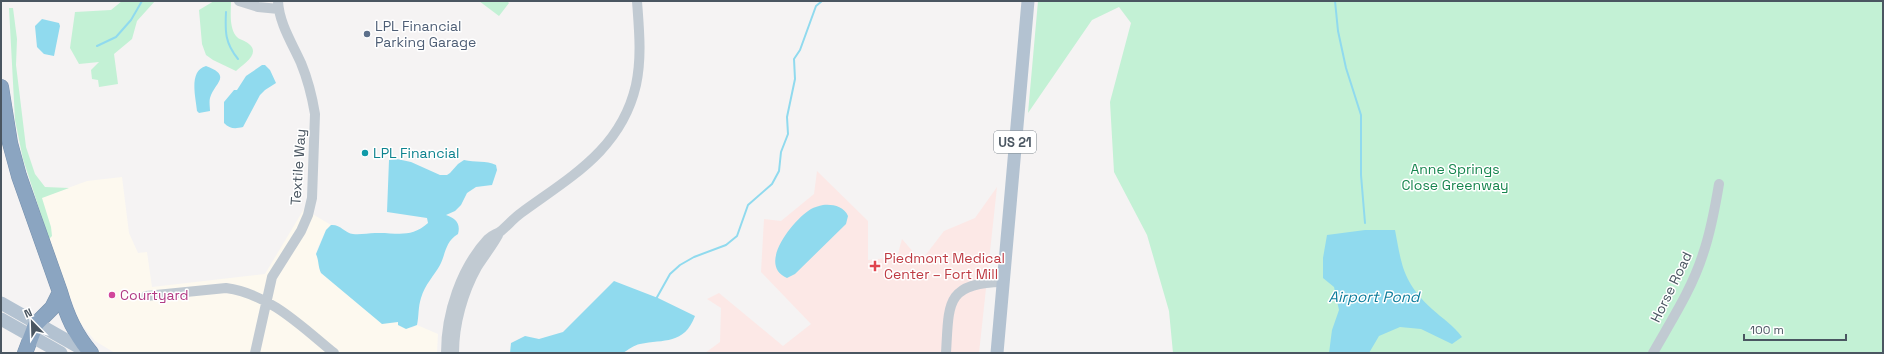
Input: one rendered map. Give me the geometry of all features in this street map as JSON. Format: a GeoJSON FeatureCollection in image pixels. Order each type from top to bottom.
{"type":"FeatureCollection","features":[{"type":"Feature","properties":{"kind":"highway"},"geometry":{"type":"LineString","coordinates":[[1,87],[10,143],[19,176],[72,327],[80,341],[90,353]]}},
{"type":"Feature","properties":{"kind":"highway"},"geometry":{"type":"LineString","coordinates":[[25,353],[33,330],[52,308],[60,292]]}},
{"type":"Feature","properties":{"kind":"main road","name":"US 21"},"geometry":{"type":"LineString","coordinates":[[997,353],[1002,282],[1028,1]]}},
{"type":"Feature","properties":{"kind":"main road"},"geometry":{"type":"LineString","coordinates":[[1,303],[61,353]]}},
{"type":"Feature","properties":{"kind":"main road"},"geometry":{"type":"LineString","coordinates":[[1,319],[90,353]]}},
{"type":"Feature","properties":{"kind":"street"},"geometry":{"type":"LineString","coordinates":[[238,1],[258,7],[278,5]]}},
{"type":"Feature","properties":{"kind":"street"},"geometry":{"type":"LineString","coordinates":[[446,353],[449,318],[472,259],[490,237],[578,173],[604,147],[619,126],[631,100],[638,71],[640,40],[637,1]]}},
{"type":"Feature","properties":{"kind":"street","name":"Textile Way"},"geometry":{"type":"LineString","coordinates":[[255,353],[272,277],[301,230],[308,215],[312,198],[315,120],[313,102],[307,79],[281,18],[278,5]]}},
{"type":"Feature","properties":{"kind":"street","name":"Horse Road"},"geometry":{"type":"LineString","coordinates":[[1653,353],[1689,288],[1703,254],[1713,217],[1719,184]]}},
{"type":"Feature","properties":{"kind":"street"},"geometry":{"type":"LineString","coordinates":[[454,353],[456,325],[470,283],[477,268],[500,231]]}},
{"type":"Feature","properties":{"kind":"street"},"geometry":{"type":"LineString","coordinates":[[946,353],[948,320],[951,302],[964,288],[982,282],[1002,282]]}},
{"type":"Feature","properties":{"kind":"street"},"geometry":{"type":"LineString","coordinates":[[146,296],[226,288],[249,294],[283,311],[334,353]]}},
{"type":"Feature","properties":{"kind":"shaded area","name":"Piedmont Medical Center – Fort Mill"},"geometry":{"type":"Polygon","coordinates":[[[817,171],[868,221],[868,260],[897,257],[902,239],[921,261],[944,231],[975,218],[997,187],[979,353],[705,353],[720,342],[721,308],[707,299],[719,293],[783,346],[811,324],[761,272],[764,219],[781,221],[814,194],[817,171]]]}},
{"type":"Feature","properties":{"kind":"shaded area"},"geometry":{"type":"Polygon","coordinates":[[[122,177],[129,233],[138,253],[147,252],[152,287],[265,274],[304,209],[331,225],[326,230],[316,254],[319,261],[319,268],[398,322],[412,328],[417,325],[438,334],[437,353],[115,353],[95,341],[79,321],[35,200],[87,181],[122,177]]]}},
{"type":"Feature","properties":{"kind":"green space"},"geometry":{"type":"Polygon","coordinates":[[[122,1],[155,1],[137,21],[132,39],[114,54],[118,84],[99,87],[98,80],[92,79],[91,70],[99,62],[79,64],[70,48],[75,12],[111,10],[122,1]]]}},
{"type":"Feature","properties":{"kind":"green space"},"geometry":{"type":"Polygon","coordinates":[[[214,1],[231,1],[232,28],[237,37],[247,43],[253,51],[250,59],[236,71],[206,55],[202,44],[199,10],[214,1]]]}},
{"type":"Feature","properties":{"kind":"green space"},"geometry":{"type":"Polygon","coordinates":[[[479,1],[507,1],[509,3],[499,16],[479,1]]]}},
{"type":"Feature","properties":{"kind":"green space","name":"Anne Springs Close Greenway"},"geometry":{"type":"Polygon","coordinates":[[[1038,1],[1883,1],[1883,353],[1173,353],[1169,311],[1147,235],[1114,172],[1110,102],[1131,23],[1119,7],[1092,20],[1028,113],[1038,1]]]}},
{"type":"Feature","properties":{"kind":"green space"},"geometry":{"type":"Polygon","coordinates":[[[9,8],[13,8],[17,39],[16,65],[26,147],[35,174],[45,187],[69,188],[42,198],[51,227],[52,236],[49,239],[23,159],[15,120],[9,8]]]}},
{"type":"Feature","properties":{"kind":"water"},"geometry":{"type":"Polygon","coordinates":[[[42,19],[59,23],[60,26],[54,56],[44,54],[37,47],[35,26],[42,19]]]}},
{"type":"Feature","properties":{"kind":"water"},"geometry":{"type":"Polygon","coordinates":[[[262,65],[265,65],[270,70],[276,83],[260,95],[243,127],[235,128],[228,126],[224,123],[224,102],[234,90],[237,90],[246,76],[262,65]]]}},
{"type":"Feature","properties":{"kind":"water"},"geometry":{"type":"Polygon","coordinates":[[[206,66],[219,73],[220,80],[210,98],[210,111],[199,113],[197,111],[195,99],[195,79],[200,69],[206,66]]]}},
{"type":"Feature","properties":{"kind":"water"},"geometry":{"type":"Polygon","coordinates":[[[397,159],[411,162],[440,175],[447,175],[464,160],[492,163],[496,165],[497,170],[492,185],[476,187],[467,193],[461,205],[455,211],[446,215],[458,224],[458,234],[448,244],[440,265],[427,284],[419,305],[417,325],[406,329],[398,325],[398,322],[382,324],[321,273],[316,254],[326,230],[331,225],[337,226],[353,234],[403,234],[415,231],[428,223],[427,218],[387,212],[389,160],[397,159]]]}},
{"type":"Feature","properties":{"kind":"water"},"geometry":{"type":"Polygon","coordinates":[[[823,205],[834,205],[844,210],[848,216],[846,224],[795,274],[787,278],[778,272],[775,263],[776,253],[781,242],[804,214],[812,208],[823,205]]]}},
{"type":"Feature","properties":{"kind":"water","name":"Airport Pond"},"geometry":{"type":"Polygon","coordinates":[[[1365,230],[1395,230],[1402,264],[1409,282],[1422,299],[1462,337],[1452,344],[1421,329],[1400,327],[1379,336],[1369,353],[1329,353],[1332,330],[1339,310],[1334,287],[1323,278],[1323,258],[1327,235],[1365,230]]]}},
{"type":"Feature","properties":{"kind":"water"},"geometry":{"type":"Polygon","coordinates":[[[614,281],[658,298],[695,316],[685,332],[679,336],[665,341],[633,346],[623,353],[510,353],[511,343],[525,336],[539,339],[563,332],[614,281]]]}},
{"type":"Feature","properties":{"kind":"waterway"},"geometry":{"type":"LineString","coordinates":[[97,46],[116,37],[131,20],[142,1]]}},
{"type":"Feature","properties":{"kind":"waterway"},"geometry":{"type":"LineString","coordinates":[[656,299],[670,274],[680,265],[694,257],[726,245],[737,236],[748,205],[772,184],[779,171],[781,152],[788,134],[787,117],[795,79],[794,59],[800,50],[816,6],[822,1]]}},
{"type":"Feature","properties":{"kind":"waterway"},"geometry":{"type":"LineString","coordinates":[[1335,1],[1338,31],[1346,68],[1361,115],[1361,175],[1365,223]]}},
{"type":"Feature","properties":{"kind":"waterway"},"geometry":{"type":"LineString","coordinates":[[226,12],[228,42],[230,48],[238,59]]}},
{"type":"Feature","properties":{"kind":"place","name":"LPL Financial Parking Garage"},"geometry":{"type":"Point","coordinates":[367,34]}},
{"type":"Feature","properties":{"kind":"place","name":"LPL Financial"},"geometry":{"type":"Point","coordinates":[365,153]}},
{"type":"Feature","properties":{"kind":"place","name":"Piedmont Medical Center – Fort Mill"},"geometry":{"type":"Point","coordinates":[875,266]}},
{"type":"Feature","properties":{"kind":"place","name":"Courtyard"},"geometry":{"type":"Point","coordinates":[112,295]}}]}
